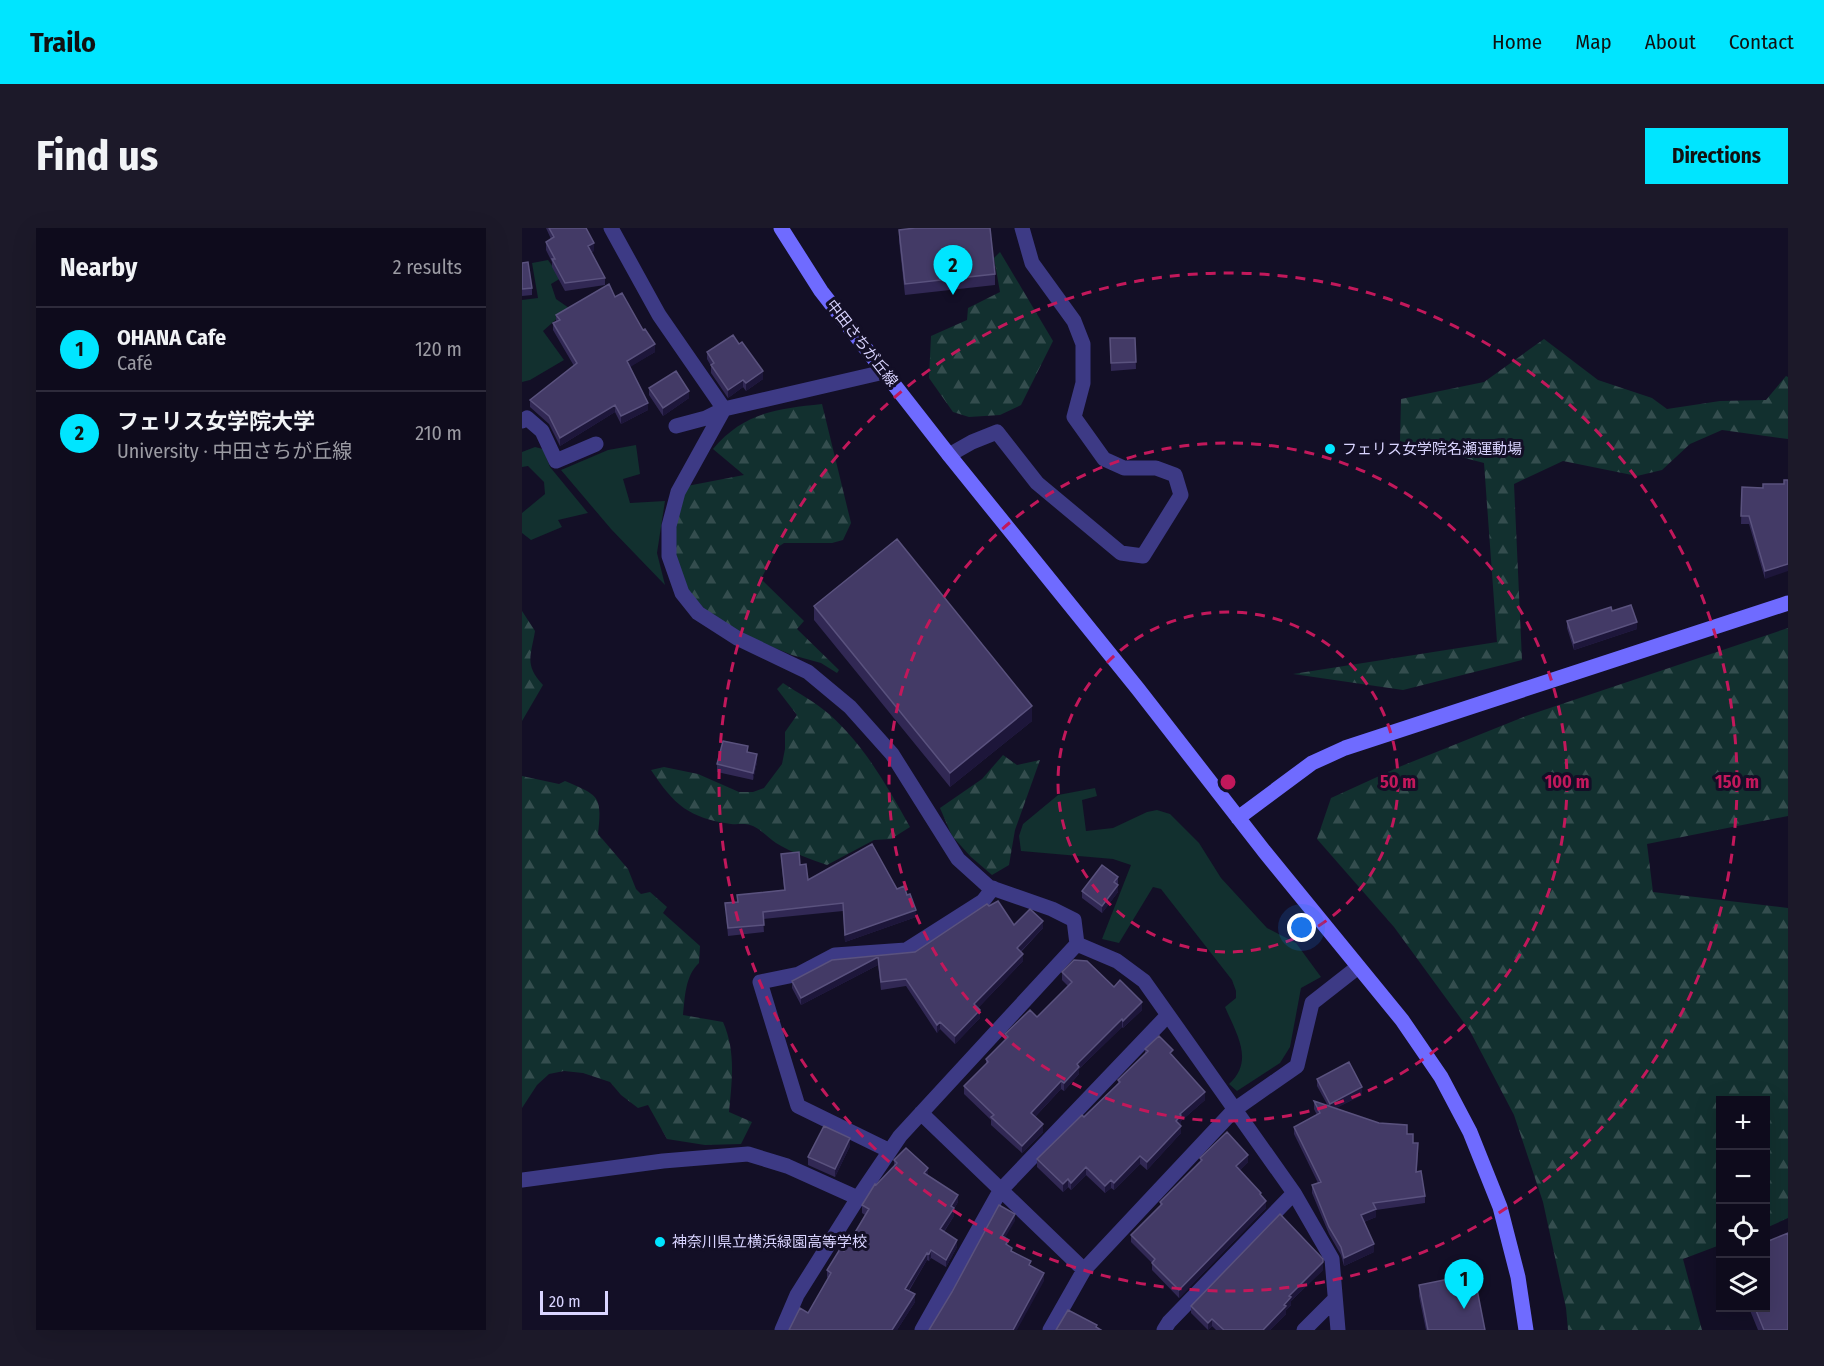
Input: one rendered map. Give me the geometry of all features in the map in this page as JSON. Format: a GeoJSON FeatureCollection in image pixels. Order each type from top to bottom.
{"type":"FeatureCollection","features":[{"type":"Feature","properties":{"kind":"street"},"geometry":{"type":"LineString","coordinates":[[611,228],[659,315],[724,409]]}},
{"type":"Feature","properties":{"kind":"street","name":"中田さちが丘線"},"geometry":{"type":"LineString","coordinates":[[781,228],[821,291],[1238,818],[1402,1020],[1441,1077],[1470,1132],[1500,1207],[1518,1277],[1526,1330]]}},
{"type":"Feature","properties":{"kind":"street"},"geometry":{"type":"LineString","coordinates":[[949,454],[997,432],[1037,483],[1121,553],[1143,556],[1181,495],[1175,475],[1156,468],[1124,468],[1104,459],[1074,417],[1083,383],[1083,344],[1074,321],[1032,263],[1022,228]]}},
{"type":"Feature","properties":{"kind":"street"},"geometry":{"type":"LineString","coordinates":[[676,426],[706,418],[724,409],[884,372]]}},
{"type":"Feature","properties":{"kind":"street"},"geometry":{"type":"LineString","coordinates":[[724,409],[678,492],[669,526],[669,556],[682,592],[698,613],[737,638],[808,672],[849,707],[892,754],[958,859],[989,887],[1052,909],[1074,920],[1077,944],[900,1136],[796,1295],[782,1330]]}},
{"type":"Feature","properties":{"kind":"street"},"geometry":{"type":"LineString","coordinates":[[522,420],[527,418],[542,431],[556,460],[596,444]]}},
{"type":"Feature","properties":{"kind":"street"},"geometry":{"type":"LineString","coordinates":[[1238,818],[1312,763],[1345,748],[1788,603]]}},
{"type":"Feature","properties":{"kind":"street"},"geometry":{"type":"LineString","coordinates":[[890,1151],[798,1106],[760,982],[799,974],[835,955],[906,950],[983,901],[993,888]]}},
{"type":"Feature","properties":{"kind":"street"},"geometry":{"type":"LineString","coordinates":[[1077,944],[1117,961],[1144,981],[1294,1193],[1332,1259],[1338,1330]]}},
{"type":"Feature","properties":{"kind":"street"},"geometry":{"type":"LineString","coordinates":[[1050,1330],[1084,1270],[1234,1110],[1297,1066],[1312,1003],[1358,967]]}},
{"type":"Feature","properties":{"kind":"street"},"geometry":{"type":"LineString","coordinates":[[922,1330],[1000,1191],[1167,1016]]}},
{"type":"Feature","properties":{"kind":"street"},"geometry":{"type":"LineString","coordinates":[[921,1113],[1084,1270]]}},
{"type":"Feature","properties":{"kind":"street"},"geometry":{"type":"LineString","coordinates":[[522,1180],[663,1161],[748,1154],[787,1166],[858,1198]]}},
{"type":"Feature","properties":{"kind":"street"},"geometry":{"type":"LineString","coordinates":[[1164,1330],[1169,1322],[1294,1193]]}},
{"type":"Feature","properties":{"kind":"street"},"geometry":{"type":"LineString","coordinates":[[1304,1330],[1334,1300]]}},
{"type":"Feature","properties":{"kind":"green space"},"geometry":{"type":"Polygon","coordinates":[[[1000,252],[1053,341],[1021,405],[1000,415],[969,417],[953,412],[929,378],[931,336],[967,320],[968,308],[1000,292],[994,258],[1000,252]]]}},
{"type":"Feature","properties":{"kind":"green space"},"geometry":{"type":"Polygon","coordinates":[[[548,260],[561,278],[551,284],[556,299],[569,308],[543,331],[564,360],[530,380],[522,382],[522,300],[538,298],[532,263],[548,260]]]}},
{"type":"Feature","properties":{"kind":"green space"},"geometry":{"type":"Polygon","coordinates":[[[1544,339],[1598,380],[1652,398],[1667,409],[1720,401],[1766,400],[1786,376],[1788,377],[1788,439],[1722,430],[1690,444],[1662,470],[1637,476],[1563,461],[1514,484],[1522,660],[1403,690],[1293,674],[1497,642],[1484,463],[1400,441],[1401,399],[1484,382],[1544,339]]]}},
{"type":"Feature","properties":{"kind":"green space"},"geometry":{"type":"Polygon","coordinates":[[[822,404],[851,523],[843,540],[832,543],[784,543],[778,547],[761,579],[804,621],[797,629],[839,670],[837,673],[821,663],[792,655],[753,639],[709,614],[683,585],[677,565],[674,528],[687,486],[744,475],[713,449],[725,437],[737,427],[762,414],[822,404]]]}},
{"type":"Feature","properties":{"kind":"green space"},"geometry":{"type":"Polygon","coordinates":[[[636,445],[640,474],[623,479],[630,503],[665,501],[657,553],[665,585],[611,529],[561,470],[608,450],[636,445]]]}},
{"type":"Feature","properties":{"kind":"green space"},"geometry":{"type":"Polygon","coordinates":[[[535,447],[543,449],[550,467],[588,513],[558,520],[562,527],[531,540],[522,533],[522,513],[545,494],[544,482],[528,466],[522,467],[522,452],[535,447]]]}},
{"type":"Feature","properties":{"kind":"green space"},"geometry":{"type":"Polygon","coordinates":[[[522,611],[535,631],[530,660],[533,672],[543,685],[522,721],[522,611]]]}},
{"type":"Feature","properties":{"kind":"green space"},"geometry":{"type":"Polygon","coordinates":[[[1788,628],[1788,816],[1647,844],[1653,892],[1788,908],[1788,1218],[1770,1226],[1770,1096],[1716,1096],[1716,1247],[1683,1259],[1702,1330],[1568,1330],[1566,1308],[1543,1202],[1514,1115],[1470,1031],[1394,927],[1317,839],[1331,798],[1399,767],[1526,716],[1788,628]]]}},
{"type":"Feature","properties":{"kind":"green space"},"geometry":{"type":"Polygon","coordinates":[[[783,683],[824,710],[854,739],[884,782],[910,827],[891,839],[874,840],[827,865],[782,847],[748,824],[716,821],[693,814],[667,792],[651,770],[664,767],[698,774],[739,792],[753,792],[764,788],[782,764],[785,732],[797,715],[777,689],[783,683]]]}},
{"type":"Feature","properties":{"kind":"green space"},"geometry":{"type":"Polygon","coordinates":[[[1003,755],[1017,765],[1040,760],[1015,830],[1009,865],[992,875],[952,836],[940,808],[982,779],[1003,755]]]}},
{"type":"Feature","properties":{"kind":"green space"},"geometry":{"type":"Polygon","coordinates":[[[522,776],[559,784],[565,781],[592,794],[599,804],[598,834],[628,869],[636,889],[641,894],[650,892],[667,907],[663,913],[700,946],[699,963],[694,968],[686,987],[683,1015],[723,1022],[731,1055],[732,1078],[729,1112],[752,1122],[741,1144],[705,1145],[667,1139],[648,1105],[638,1108],[621,1095],[610,1082],[583,1073],[564,1071],[549,1074],[537,1085],[522,1108],[522,776]]]}},
{"type":"Feature","properties":{"kind":"green space"},"geometry":{"type":"Polygon","coordinates":[[[1095,788],[1097,796],[1082,800],[1086,831],[1113,828],[1147,812],[1157,810],[1170,814],[1199,843],[1221,878],[1267,928],[1296,943],[1321,977],[1301,988],[1290,1047],[1280,1063],[1237,1091],[1229,1084],[1241,1066],[1241,1047],[1225,1007],[1236,998],[1232,980],[1161,889],[1153,887],[1119,943],[1102,939],[1131,865],[1113,859],[1021,851],[1019,836],[1023,824],[1058,795],[1095,788]]]}},
{"type":"Feature","properties":{"kind":"building"},"geometry":{"type":"Polygon","coordinates":[[[549,228],[586,228],[594,243],[588,246],[605,278],[565,283],[546,242],[554,237],[549,228]]]}},
{"type":"Feature","properties":{"kind":"building"},"geometry":{"type":"Polygon","coordinates":[[[990,228],[995,274],[905,284],[899,230],[990,228]]]}},
{"type":"Feature","properties":{"kind":"building"},"geometry":{"type":"Polygon","coordinates":[[[528,262],[532,288],[522,289],[522,263],[528,262]]]}},
{"type":"Feature","properties":{"kind":"building"},"geometry":{"type":"Polygon","coordinates":[[[609,284],[615,297],[622,293],[643,330],[645,329],[655,344],[627,361],[648,403],[621,416],[615,405],[560,438],[549,416],[530,400],[577,363],[553,323],[560,320],[556,315],[609,284]]]}},
{"type":"Feature","properties":{"kind":"building"},"geometry":{"type":"Polygon","coordinates":[[[733,335],[739,344],[742,342],[763,371],[746,383],[743,380],[728,390],[711,365],[714,363],[707,352],[733,335]]]}},
{"type":"Feature","properties":{"kind":"building"},"geometry":{"type":"Polygon","coordinates":[[[1110,338],[1135,338],[1136,362],[1111,363],[1110,338]]]}},
{"type":"Feature","properties":{"kind":"building"},"geometry":{"type":"Polygon","coordinates":[[[676,371],[689,391],[663,408],[649,388],[676,371]]]}},
{"type":"Feature","properties":{"kind":"building"},"geometry":{"type":"Polygon","coordinates":[[[1784,480],[1788,480],[1788,564],[1765,571],[1749,516],[1741,516],[1742,487],[1763,488],[1763,484],[1784,484],[1784,480]]]}},
{"type":"Feature","properties":{"kind":"building"},"geometry":{"type":"Polygon","coordinates":[[[897,539],[1032,706],[950,773],[814,606],[897,539]]]}},
{"type":"Feature","properties":{"kind":"building"},"geometry":{"type":"Polygon","coordinates":[[[1631,605],[1637,622],[1574,643],[1567,621],[1611,607],[1612,611],[1631,605]]]}},
{"type":"Feature","properties":{"kind":"building"},"geometry":{"type":"Polygon","coordinates":[[[723,741],[748,746],[747,752],[757,754],[753,773],[717,764],[723,741]]]}},
{"type":"Feature","properties":{"kind":"building"},"geometry":{"type":"Polygon","coordinates":[[[872,844],[897,889],[904,886],[916,910],[845,935],[843,903],[763,912],[764,925],[728,928],[725,903],[738,902],[737,895],[785,890],[781,854],[799,852],[800,865],[806,864],[808,880],[872,844]]]}},
{"type":"Feature","properties":{"kind":"building"},"geometry":{"type":"Polygon","coordinates":[[[1102,865],[1118,877],[1114,882],[1118,885],[1102,906],[1082,891],[1102,865]]]}},
{"type":"Feature","properties":{"kind":"building"},"geometry":{"type":"Polygon","coordinates":[[[998,901],[1014,925],[1030,909],[1043,921],[1017,948],[1023,954],[974,1004],[980,1010],[955,1036],[940,1022],[937,1025],[906,979],[881,982],[878,957],[801,998],[792,981],[832,960],[915,952],[987,904],[989,906],[998,901]]]}},
{"type":"Feature","properties":{"kind":"building"},"geometry":{"type":"Polygon","coordinates":[[[1074,960],[1087,961],[1114,987],[1120,980],[1142,1002],[1077,1064],[1079,1067],[1064,1083],[1061,1081],[1031,1113],[1043,1124],[1022,1146],[991,1117],[994,1115],[964,1086],[988,1062],[986,1059],[1008,1037],[1005,1034],[1030,1010],[1037,1017],[1072,982],[1062,972],[1074,960]]]}},
{"type":"Feature","properties":{"kind":"building"},"geometry":{"type":"Polygon","coordinates":[[[1159,1036],[1173,1050],[1170,1053],[1205,1092],[1180,1114],[1176,1121],[1181,1126],[1147,1162],[1140,1156],[1114,1183],[1111,1180],[1105,1186],[1086,1167],[1071,1183],[1068,1179],[1063,1184],[1037,1159],[1120,1082],[1118,1080],[1148,1051],[1145,1049],[1159,1036]]]}},
{"type":"Feature","properties":{"kind":"building"},"geometry":{"type":"Polygon","coordinates":[[[1349,1062],[1362,1087],[1330,1104],[1317,1079],[1349,1062]]]}},
{"type":"Feature","properties":{"kind":"building"},"geometry":{"type":"Polygon","coordinates":[[[1314,1101],[1379,1123],[1407,1125],[1407,1134],[1413,1134],[1413,1143],[1418,1143],[1416,1172],[1421,1171],[1425,1196],[1373,1203],[1376,1209],[1361,1215],[1374,1244],[1344,1258],[1312,1185],[1321,1182],[1294,1127],[1320,1113],[1314,1101]]]}},
{"type":"Feature","properties":{"kind":"building"},"geometry":{"type":"Polygon","coordinates":[[[824,1126],[850,1138],[835,1169],[808,1157],[824,1126]]]}},
{"type":"Feature","properties":{"kind":"building"},"geometry":{"type":"Polygon","coordinates":[[[1227,1132],[1248,1155],[1236,1166],[1266,1201],[1179,1290],[1152,1263],[1155,1259],[1131,1235],[1202,1160],[1200,1158],[1227,1132]]]}},
{"type":"Feature","properties":{"kind":"building"},"geometry":{"type":"Polygon","coordinates":[[[906,1148],[928,1168],[924,1173],[958,1195],[951,1206],[954,1208],[940,1229],[957,1240],[946,1260],[931,1250],[929,1254],[927,1253],[905,1289],[915,1294],[892,1330],[789,1330],[800,1308],[808,1313],[831,1273],[827,1270],[840,1249],[844,1251],[869,1209],[862,1205],[875,1184],[897,1163],[894,1160],[906,1148]]]}},
{"type":"Feature","properties":{"kind":"building"},"geometry":{"type":"Polygon","coordinates":[[[999,1205],[1015,1214],[1002,1236],[1009,1240],[1006,1244],[1012,1248],[1011,1251],[1031,1261],[1029,1265],[1044,1273],[1013,1330],[929,1330],[952,1292],[999,1205]]]}},
{"type":"Feature","properties":{"kind":"building"},"geometry":{"type":"Polygon","coordinates":[[[1280,1214],[1323,1259],[1323,1262],[1289,1296],[1291,1297],[1284,1305],[1286,1306],[1263,1330],[1224,1330],[1212,1319],[1208,1323],[1191,1306],[1280,1214]]]}},
{"type":"Feature","properties":{"kind":"building"},"geometry":{"type":"Polygon","coordinates":[[[1788,1233],[1788,1330],[1764,1330],[1757,1312],[1770,1312],[1770,1240],[1788,1233]]]}},
{"type":"Feature","properties":{"kind":"building"},"geometry":{"type":"Polygon","coordinates":[[[1474,1274],[1485,1330],[1428,1330],[1419,1285],[1474,1274]]]}},
{"type":"Feature","properties":{"kind":"building"},"geometry":{"type":"Polygon","coordinates":[[[1068,1310],[1097,1325],[1096,1327],[1101,1330],[1056,1330],[1068,1310]]]}},
{"type":"Feature","properties":{"kind":"place","name":"フェリス女学院大学"},"geometry":{"type":"Point","coordinates":[953,295]}},
{"type":"Feature","properties":{"kind":"place","name":"フェリス女学院名瀬運動場"},"geometry":{"type":"Point","coordinates":[1330,449]}},
{"type":"Feature","properties":{"kind":"place","name":"神奈川県立横浜緑園高等学校"},"geometry":{"type":"Point","coordinates":[660,1242]}},
{"type":"Feature","properties":{"kind":"place","name":"OHANA Cafe"},"geometry":{"type":"Point","coordinates":[1464,1309]}}]}
